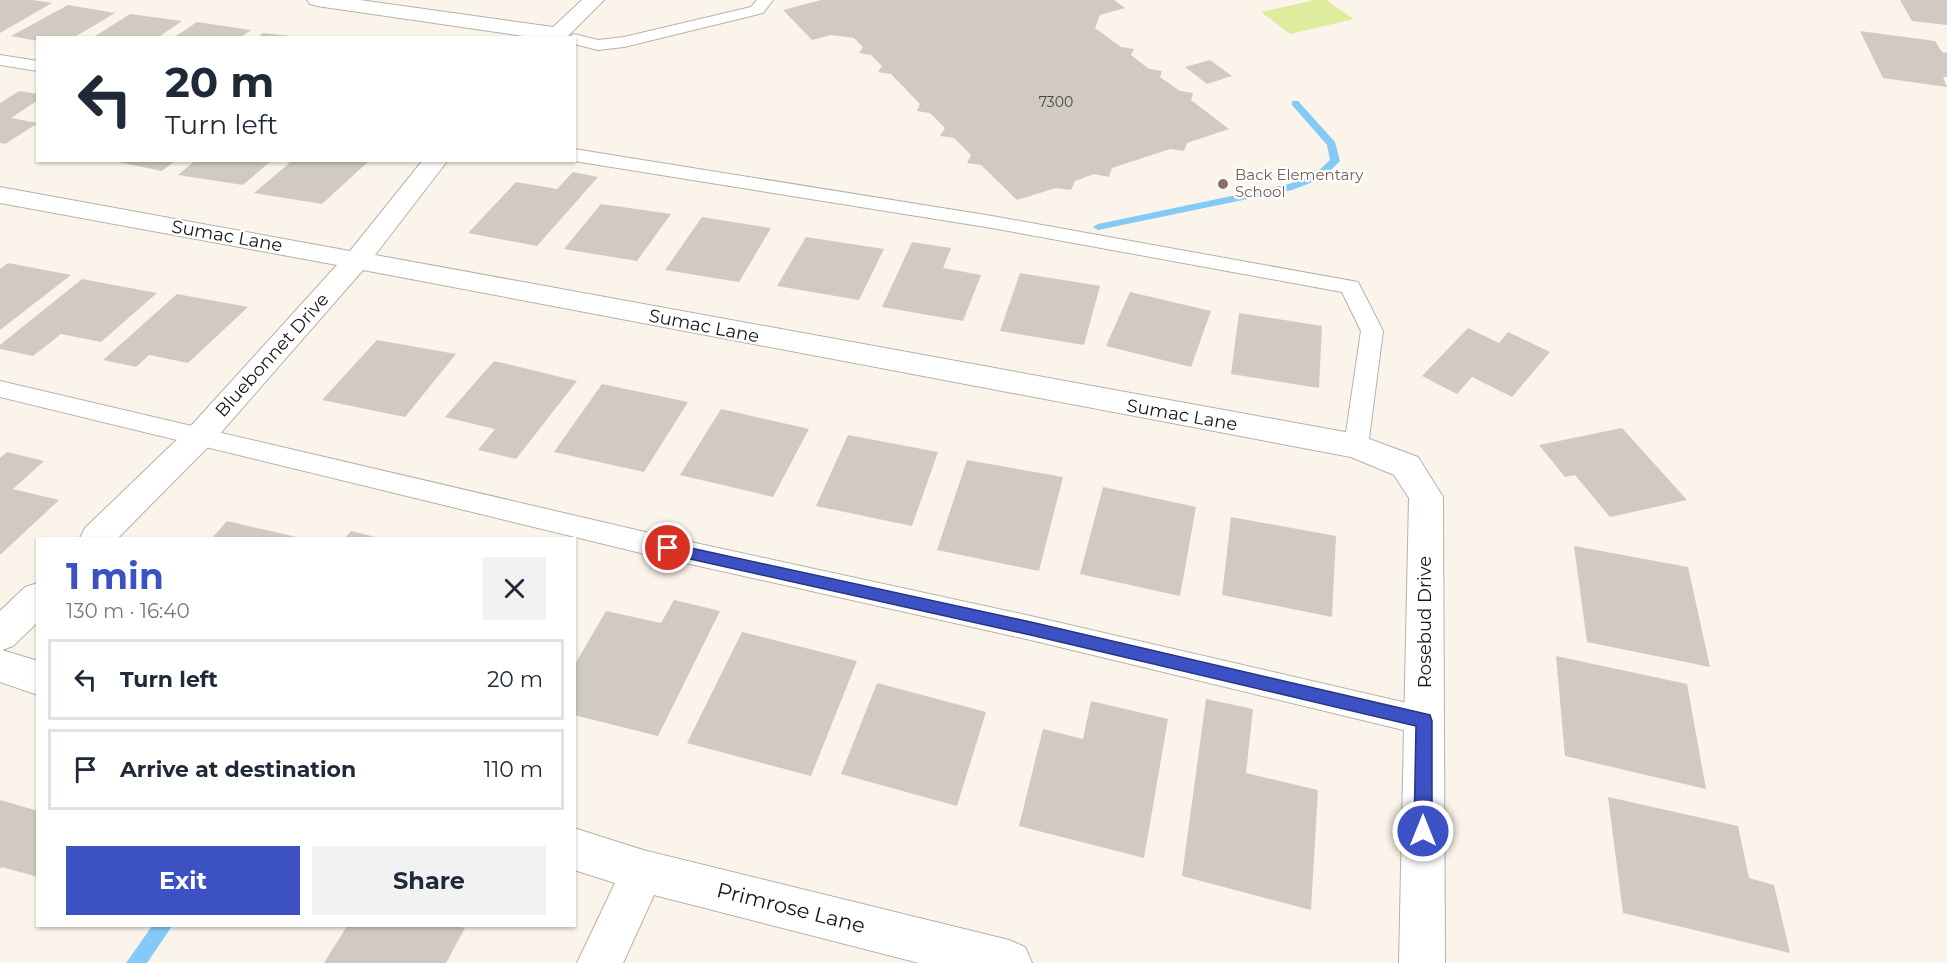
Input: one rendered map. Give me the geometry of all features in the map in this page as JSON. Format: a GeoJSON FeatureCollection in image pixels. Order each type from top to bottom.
{"type":"FeatureCollection","features":[{"type":"Feature","properties":{"kind":"street"},"geometry":{"type":"LineString","coordinates":[[317,0],[557,36]]}},
{"type":"Feature","properties":{"kind":"street"},"geometry":{"type":"LineString","coordinates":[[565,36],[594,0]]}},
{"type":"Feature","properties":{"kind":"street","name":"Bluebonnet Drive"},"geometry":{"type":"LineString","coordinates":[[98,537],[200,436],[358,259],[434,162]]}},
{"type":"Feature","properties":{"kind":"street","name":"Sumac Lane"},"geometry":{"type":"LineString","coordinates":[[0,195],[358,259],[967,377],[1356,446],[1406,466]]}},
{"type":"Feature","properties":{"kind":"street","name":"Rosebud Drive"},"geometry":{"type":"LineString","coordinates":[[1406,466],[1426,497],[1422,963]]}},
{"type":"Feature","properties":{"kind":"street"},"geometry":{"type":"LineString","coordinates":[[0,635],[36,600]]}},
{"type":"Feature","properties":{"kind":"street"},"geometry":{"type":"LineString","coordinates":[[0,666],[36,677]]}},
{"type":"Feature","properties":{"kind":"street","name":"Primrose Lane"},"geometry":{"type":"LineString","coordinates":[[576,850],[643,871],[1009,963]]}},
{"type":"Feature","properties":{"kind":"street"},"geometry":{"type":"LineString","coordinates":[[600,963],[643,871]]}},
{"type":"Feature","properties":{"kind":"lane"},"geometry":{"type":"LineString","coordinates":[[576,40],[598,45],[624,42],[757,10],[765,0]]}},
{"type":"Feature","properties":{"kind":"lane"},"geometry":{"type":"LineString","coordinates":[[0,60],[36,66]]}},
{"type":"Feature","properties":{"kind":"lane"},"geometry":{"type":"LineString","coordinates":[[576,155],[992,222],[1350,287],[1372,331],[1356,446]]}},
{"type":"Feature","properties":{"kind":"lane"},"geometry":{"type":"LineString","coordinates":[[0,389],[633,541],[1046,632],[1424,721]]}},
{"type":"Feature","properties":{"kind":"green space"},"geometry":{"type":"Polygon","coordinates":[[[1314,0],[1326,0],[1354,19],[1290,34],[1261,12],[1314,0]]]}},
{"type":"Feature","properties":{"kind":"building"},"geometry":{"type":"Polygon","coordinates":[[[0,0],[33,0],[52,3],[0,33],[0,0]]]}},
{"type":"Feature","properties":{"kind":"building"},"geometry":{"type":"Polygon","coordinates":[[[821,0],[1114,0],[1125,8],[1100,15],[1095,28],[1121,47],[1134,49],[1131,55],[1149,69],[1162,71],[1160,77],[1180,91],[1193,93],[1191,100],[1229,129],[1187,143],[1184,151],[1170,149],[1112,168],[1109,177],[1094,174],[1075,181],[1071,190],[1056,188],[1017,200],[981,165],[967,163],[971,155],[954,138],[940,136],[945,128],[930,113],[917,111],[920,104],[891,74],[878,72],[882,66],[871,55],[859,53],[863,47],[854,38],[831,35],[812,40],[783,10],[821,0]]]}},
{"type":"Feature","properties":{"kind":"building"},"geometry":{"type":"Polygon","coordinates":[[[1900,0],[1947,0],[1947,25],[1912,21],[1900,0]]]}},
{"type":"Feature","properties":{"kind":"building"},"geometry":{"type":"Polygon","coordinates":[[[68,5],[115,13],[76,36],[36,36],[36,41],[11,36],[68,5]]]}},
{"type":"Feature","properties":{"kind":"building"},"geometry":{"type":"Polygon","coordinates":[[[130,14],[182,21],[160,36],[95,36],[130,14]]]}},
{"type":"Feature","properties":{"kind":"building"},"geometry":{"type":"Polygon","coordinates":[[[197,22],[251,30],[243,36],[176,36],[197,22]]]}},
{"type":"Feature","properties":{"kind":"building"},"geometry":{"type":"Polygon","coordinates":[[[1860,31],[1935,41],[1942,52],[1947,53],[1947,77],[1943,77],[1947,87],[1883,78],[1860,31]]]}},
{"type":"Feature","properties":{"kind":"building"},"geometry":{"type":"Polygon","coordinates":[[[263,33],[290,36],[259,36],[263,33]]]}},
{"type":"Feature","properties":{"kind":"building"},"geometry":{"type":"Polygon","coordinates":[[[1210,60],[1232,76],[1207,84],[1185,67],[1210,60]]]}},
{"type":"Feature","properties":{"kind":"building"},"geometry":{"type":"Polygon","coordinates":[[[19,91],[36,94],[36,101],[11,118],[36,124],[5,144],[0,143],[0,103],[19,91]]]}},
{"type":"Feature","properties":{"kind":"building"},"geometry":{"type":"Polygon","coordinates":[[[118,162],[173,162],[162,171],[118,162]]]}},
{"type":"Feature","properties":{"kind":"building"},"geometry":{"type":"Polygon","coordinates":[[[194,162],[270,162],[243,185],[178,175],[194,162]]]}},
{"type":"Feature","properties":{"kind":"building"},"geometry":{"type":"Polygon","coordinates":[[[291,162],[368,162],[322,204],[254,193],[291,162]]]}},
{"type":"Feature","properties":{"kind":"building"},"geometry":{"type":"Polygon","coordinates":[[[573,172],[598,177],[537,246],[468,233],[516,182],[557,189],[573,172]]]}},
{"type":"Feature","properties":{"kind":"building"},"geometry":{"type":"Polygon","coordinates":[[[601,204],[671,214],[637,261],[564,249],[601,204]]]}},
{"type":"Feature","properties":{"kind":"building"},"geometry":{"type":"Polygon","coordinates":[[[702,217],[771,228],[739,282],[665,270],[702,217]]]}},
{"type":"Feature","properties":{"kind":"building"},"geometry":{"type":"Polygon","coordinates":[[[806,237],[884,249],[859,300],[777,286],[806,237]]]}},
{"type":"Feature","properties":{"kind":"building"},"geometry":{"type":"Polygon","coordinates":[[[912,242],[951,248],[943,268],[981,275],[963,321],[882,307],[912,242]]]}},
{"type":"Feature","properties":{"kind":"building"},"geometry":{"type":"Polygon","coordinates":[[[8,263],[71,275],[0,330],[0,269],[8,263]]]}},
{"type":"Feature","properties":{"kind":"building"},"geometry":{"type":"Polygon","coordinates":[[[1020,273],[1100,286],[1084,345],[1000,331],[1020,273]]]}},
{"type":"Feature","properties":{"kind":"building"},"geometry":{"type":"Polygon","coordinates":[[[82,279],[157,293],[101,342],[61,334],[33,356],[0,349],[0,345],[82,279]]]}},
{"type":"Feature","properties":{"kind":"building"},"geometry":{"type":"Polygon","coordinates":[[[1130,292],[1211,311],[1191,367],[1106,346],[1130,292]]]}},
{"type":"Feature","properties":{"kind":"building"},"geometry":{"type":"Polygon","coordinates":[[[177,294],[248,307],[188,363],[149,355],[136,367],[103,360],[177,294]]]}},
{"type":"Feature","properties":{"kind":"building"},"geometry":{"type":"Polygon","coordinates":[[[1239,313],[1322,326],[1319,388],[1231,374],[1239,313]]]}},
{"type":"Feature","properties":{"kind":"building"},"geometry":{"type":"Polygon","coordinates":[[[1468,328],[1499,343],[1508,332],[1550,352],[1512,397],[1472,377],[1457,394],[1422,376],[1468,328]]]}},
{"type":"Feature","properties":{"kind":"building"},"geometry":{"type":"Polygon","coordinates":[[[377,340],[456,354],[405,417],[322,400],[377,340]]]}},
{"type":"Feature","properties":{"kind":"building"},"geometry":{"type":"Polygon","coordinates":[[[494,361],[577,381],[516,459],[478,450],[495,429],[445,417],[494,361]]]}},
{"type":"Feature","properties":{"kind":"building"},"geometry":{"type":"Polygon","coordinates":[[[602,384],[688,402],[644,472],[554,452],[602,384]]]}},
{"type":"Feature","properties":{"kind":"building"},"geometry":{"type":"Polygon","coordinates":[[[721,409],[809,429],[773,497],[680,475],[721,409]]]}},
{"type":"Feature","properties":{"kind":"building"},"geometry":{"type":"Polygon","coordinates":[[[1622,428],[1687,500],[1610,517],[1575,475],[1565,477],[1539,445],[1622,428]]]}},
{"type":"Feature","properties":{"kind":"building"},"geometry":{"type":"Polygon","coordinates":[[[848,435],[938,452],[912,526],[816,506],[848,435]]]}},
{"type":"Feature","properties":{"kind":"building"},"geometry":{"type":"Polygon","coordinates":[[[7,452],[44,461],[13,489],[59,500],[0,555],[0,458],[7,452]]]}},
{"type":"Feature","properties":{"kind":"building"},"geometry":{"type":"Polygon","coordinates":[[[967,460],[1063,477],[1039,571],[937,550],[967,460]]]}},
{"type":"Feature","properties":{"kind":"building"},"geometry":{"type":"Polygon","coordinates":[[[1103,487],[1196,507],[1180,596],[1080,574],[1103,487]]]}},
{"type":"Feature","properties":{"kind":"building"},"geometry":{"type":"Polygon","coordinates":[[[1231,517],[1336,536],[1332,617],[1222,595],[1231,517]]]}},
{"type":"Feature","properties":{"kind":"building"},"geometry":{"type":"Polygon","coordinates":[[[227,521],[297,537],[213,537],[227,521]]]}},
{"type":"Feature","properties":{"kind":"building"},"geometry":{"type":"Polygon","coordinates":[[[351,531],[375,537],[346,537],[351,531]]]}},
{"type":"Feature","properties":{"kind":"building"},"geometry":{"type":"Polygon","coordinates":[[[1574,546],[1688,567],[1710,667],[1587,642],[1574,546]]]}},
{"type":"Feature","properties":{"kind":"building"},"geometry":{"type":"Polygon","coordinates":[[[674,600],[720,611],[658,736],[576,716],[576,663],[606,611],[661,623],[674,600]]]}},
{"type":"Feature","properties":{"kind":"building"},"geometry":{"type":"Polygon","coordinates":[[[742,632],[857,661],[811,776],[687,743],[742,632]]]}},
{"type":"Feature","properties":{"kind":"building"},"geometry":{"type":"Polygon","coordinates":[[[1556,656],[1687,684],[1706,789],[1565,756],[1556,656]]]}},
{"type":"Feature","properties":{"kind":"building"},"geometry":{"type":"Polygon","coordinates":[[[877,683],[986,712],[957,806],[841,774],[877,683]]]}},
{"type":"Feature","properties":{"kind":"building"},"geometry":{"type":"Polygon","coordinates":[[[1206,699],[1253,709],[1246,773],[1318,790],[1311,910],[1182,876],[1206,699]]]}},
{"type":"Feature","properties":{"kind":"building"},"geometry":{"type":"Polygon","coordinates":[[[1091,701],[1168,719],[1144,858],[1019,826],[1043,729],[1083,739],[1091,701]]]}},
{"type":"Feature","properties":{"kind":"building"},"geometry":{"type":"Polygon","coordinates":[[[1608,797],[1738,826],[1749,878],[1774,885],[1790,953],[1623,913],[1608,797]]]}},
{"type":"Feature","properties":{"kind":"building"},"geometry":{"type":"Polygon","coordinates":[[[0,800],[36,810],[36,876],[2,867],[0,869],[0,800]]]}},
{"type":"Feature","properties":{"kind":"building"},"geometry":{"type":"Polygon","coordinates":[[[346,927],[465,928],[446,963],[324,963],[346,927]]]}},
{"type":"Feature","properties":{"kind":"waterway"},"geometry":{"type":"LineString","coordinates":[[1098,227],[1292,187],[1319,176],[1335,161],[1332,144],[1295,103]]}},
{"type":"Feature","properties":{"kind":"waterway"},"geometry":{"type":"LineString","coordinates":[[135,963],[162,927]]}},
{"type":"Feature","properties":{"kind":"place","name":"Back Elementary School"},"geometry":{"type":"Point","coordinates":[1223,184]}},
{"type":"Feature","properties":{"kind":"route"},"geometry":{"type":"LineString","coordinates":[[668,548],[1035,630],[1424,721],[1423,831]]}}]}
